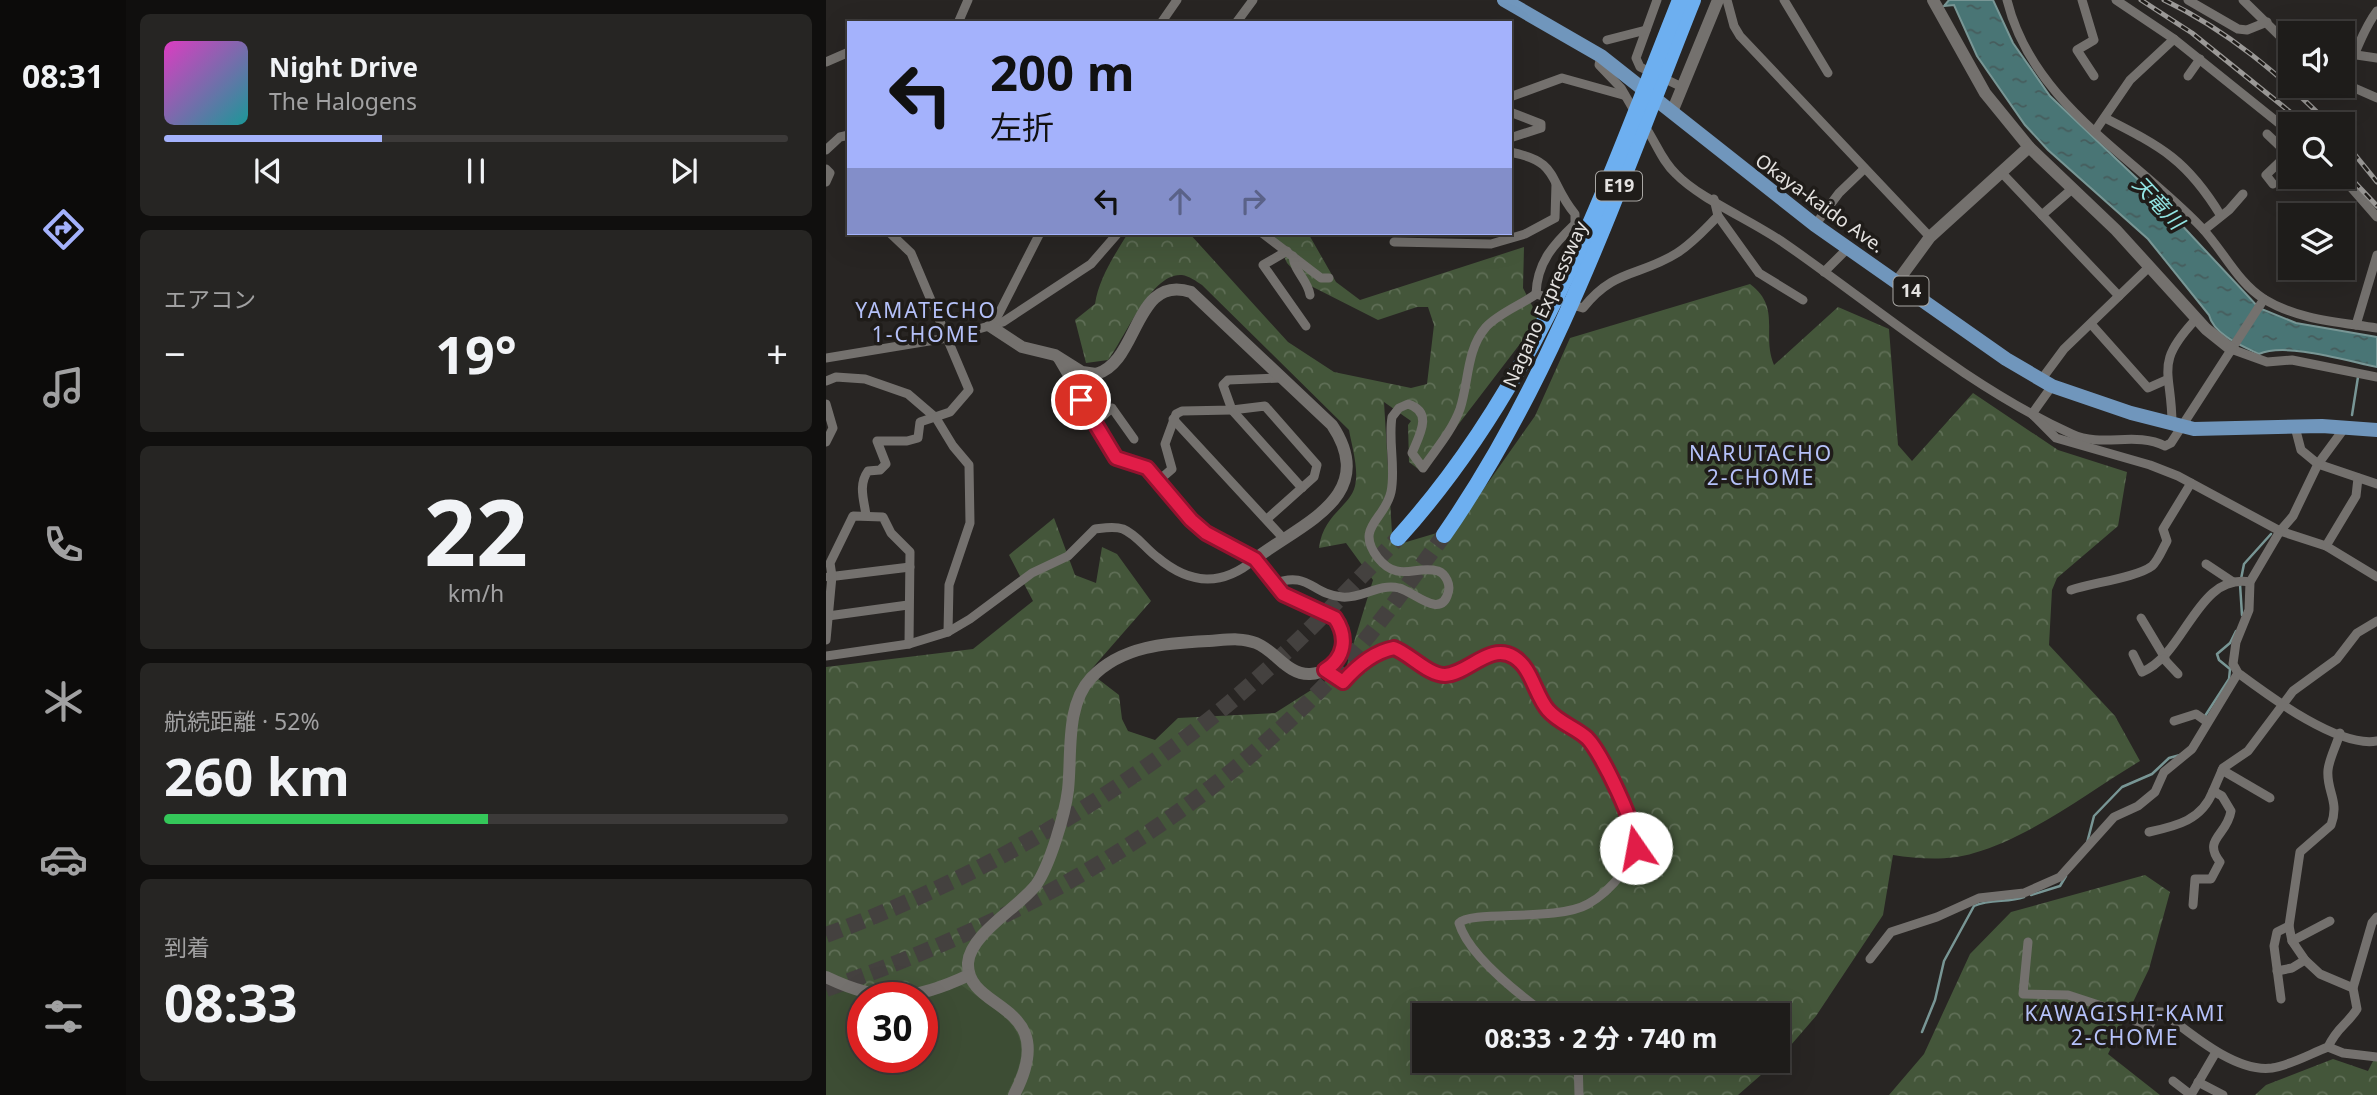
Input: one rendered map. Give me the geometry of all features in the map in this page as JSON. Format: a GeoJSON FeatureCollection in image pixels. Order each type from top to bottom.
{"type":"FeatureCollection","features":[{"type":"Feature","properties":{"kind":"highway","name":"Nagano Expressway"},"geometry":{"type":"LineString","coordinates":[[1398,538],[1425,508],[1476,440],[1524,362],[1582,246],[1680,0]]}},
{"type":"Feature","properties":{"kind":"highway","name":"Nagano Expressway"},"geometry":{"type":"LineString","coordinates":[[1444,535],[1491,465],[1541,370],[1595,246],[1693,0]]}},
{"type":"Feature","properties":{"kind":"main road","name":"Okaya-kaido Ave."},"geometry":{"type":"LineString","coordinates":[[1512,3],[1601,56],[1815,225],[2006,359],[2046,383],[2177,425],[2219,431],[2346,426],[2377,430]]}},
{"type":"Feature","properties":{"kind":"street"},"geometry":{"type":"LineString","coordinates":[[959,21],[968,0]]}},
{"type":"Feature","properties":{"kind":"street"},"geometry":{"type":"LineString","coordinates":[[1162,21],[1177,0]]}},
{"type":"Feature","properties":{"kind":"street"},"geometry":{"type":"LineString","coordinates":[[1237,21],[1253,0]]}},
{"type":"Feature","properties":{"kind":"street"},"geometry":{"type":"LineString","coordinates":[[1657,0],[1636,58],[1640,67],[1682,87]]}},
{"type":"Feature","properties":{"kind":"street"},"geometry":{"type":"LineString","coordinates":[[1672,112],[1718,0]]}},
{"type":"Feature","properties":{"kind":"street"},"geometry":{"type":"LineString","coordinates":[[1727,0],[1740,36],[1930,237]]}},
{"type":"Feature","properties":{"kind":"street"},"geometry":{"type":"LineString","coordinates":[[1784,0],[1828,73]]}},
{"type":"Feature","properties":{"kind":"street"},"geometry":{"type":"LineString","coordinates":[[1933,0],[1985,93],[2029,147],[2116,230],[2196,319],[2233,347],[2267,362],[2292,360],[2377,377]]}},
{"type":"Feature","properties":{"kind":"street"},"geometry":{"type":"LineString","coordinates":[[2082,0],[2094,40],[2077,50],[2094,76]]}},
{"type":"Feature","properties":{"kind":"street"},"geometry":{"type":"LineString","coordinates":[[2116,0],[2174,39],[2278,122]]}},
{"type":"Feature","properties":{"kind":"street"},"geometry":{"type":"LineString","coordinates":[[2188,0],[2238,29],[2248,30],[2267,22]]}},
{"type":"Feature","properties":{"kind":"street"},"geometry":{"type":"LineString","coordinates":[[2243,0],[2278,33]]}},
{"type":"Feature","properties":{"kind":"street"},"geometry":{"type":"LineString","coordinates":[[2009,1],[2011,19],[2038,72],[2060,100],[2204,230],[2262,301],[2291,313],[2377,328]]}},
{"type":"Feature","properties":{"kind":"street"},"geometry":{"type":"LineString","coordinates":[[2377,11],[2362,30],[2355,57],[2377,58]]}},
{"type":"Feature","properties":{"kind":"street"},"geometry":{"type":"LineString","coordinates":[[1711,15],[1731,16]]}},
{"type":"Feature","properties":{"kind":"street"},"geometry":{"type":"LineString","coordinates":[[1607,40],[1646,30]]}},
{"type":"Feature","properties":{"kind":"street"},"geometry":{"type":"LineString","coordinates":[[2095,131],[2130,80],[2174,39]]}},
{"type":"Feature","properties":{"kind":"street"},"geometry":{"type":"LineString","coordinates":[[826,62],[847,53]]}},
{"type":"Feature","properties":{"kind":"street"},"geometry":{"type":"LineString","coordinates":[[1601,56],[1599,65],[1623,95],[1674,173],[1824,272],[1957,367],[2032,414],[2076,436],[2095,441],[2152,440],[2165,446],[2262,301]]}},
{"type":"Feature","properties":{"kind":"street"},"geometry":{"type":"LineString","coordinates":[[2188,76],[2200,59]]}},
{"type":"Feature","properties":{"kind":"street"},"geometry":{"type":"LineString","coordinates":[[1512,95],[1562,78],[1623,95]]}},
{"type":"Feature","properties":{"kind":"street"},"geometry":{"type":"LineString","coordinates":[[2355,88],[2377,98]]}},
{"type":"Feature","properties":{"kind":"street"},"geometry":{"type":"LineString","coordinates":[[1512,114],[1541,124],[1541,128],[1512,137]]}},
{"type":"Feature","properties":{"kind":"street"},"geometry":{"type":"LineString","coordinates":[[2105,118],[2172,156],[2201,183],[2221,216]]}},
{"type":"Feature","properties":{"kind":"street"},"geometry":{"type":"LineString","coordinates":[[2267,134],[2278,143]]}},
{"type":"Feature","properties":{"kind":"street"},"geometry":{"type":"LineString","coordinates":[[826,150],[840,137],[847,135]]}},
{"type":"Feature","properties":{"kind":"street"},"geometry":{"type":"LineString","coordinates":[[1897,282],[1930,237],[2029,147]]}},
{"type":"Feature","properties":{"kind":"street"},"geometry":{"type":"LineString","coordinates":[[1512,152],[1535,157],[1544,163],[1575,214],[1575,223],[1549,249],[1536,278],[1536,294]]}},
{"type":"Feature","properties":{"kind":"street"},"geometry":{"type":"LineString","coordinates":[[2273,184],[2266,175],[2278,164]]}},
{"type":"Feature","properties":{"kind":"street"},"geometry":{"type":"LineString","coordinates":[[826,169],[830,173],[826,182]]}},
{"type":"Feature","properties":{"kind":"street"},"geometry":{"type":"LineString","coordinates":[[1815,225],[1839,193],[1864,169]]}},
{"type":"Feature","properties":{"kind":"street"},"geometry":{"type":"LineString","coordinates":[[2001,172],[2119,296]]}},
{"type":"Feature","properties":{"kind":"street"},"geometry":{"type":"LineString","coordinates":[[1394,242],[1491,244],[1525,234],[1555,218],[1556,184]]}},
{"type":"Feature","properties":{"kind":"street"},"geometry":{"type":"LineString","coordinates":[[2042,215],[2072,189]]}},
{"type":"Feature","properties":{"kind":"street"},"geometry":{"type":"LineString","coordinates":[[2352,189],[2377,217]]}},
{"type":"Feature","properties":{"kind":"street"},"geometry":{"type":"LineString","coordinates":[[2204,230],[2243,194]]}},
{"type":"Feature","properties":{"kind":"street"},"geometry":{"type":"LineString","coordinates":[[1714,199],[1718,215],[1759,273],[1802,300]]}},
{"type":"Feature","properties":{"kind":"street"},"geometry":{"type":"LineString","coordinates":[[1536,294],[1583,308],[1604,285],[1676,253],[1718,215]]}},
{"type":"Feature","properties":{"kind":"street"},"geometry":{"type":"LineString","coordinates":[[866,515],[862,489],[864,476],[868,471],[880,470],[886,464],[877,441],[913,440],[921,435],[920,422],[936,418],[957,406],[969,390],[911,253],[892,235]]}},
{"type":"Feature","properties":{"kind":"street"},"geometry":{"type":"LineString","coordinates":[[992,325],[1039,235]]}},
{"type":"Feature","properties":{"kind":"street"},"geometry":{"type":"LineString","coordinates":[[826,358],[947,338],[992,325],[1024,311],[1091,264],[1116,235]]}},
{"type":"Feature","properties":{"kind":"street"},"geometry":{"type":"LineString","coordinates":[[1265,235],[1321,278],[1329,278]]}},
{"type":"Feature","properties":{"kind":"street"},"geometry":{"type":"LineString","coordinates":[[1824,272],[1848,248]]}},
{"type":"Feature","properties":{"kind":"street"},"geometry":{"type":"LineString","coordinates":[[1290,253],[1294,267],[1309,288],[1310,295]]}},
{"type":"Feature","properties":{"kind":"street"},"geometry":{"type":"LineString","coordinates":[[1290,253],[1263,265],[1306,326]]}},
{"type":"Feature","properties":{"kind":"street"},"geometry":{"type":"LineString","coordinates":[[2356,325],[2377,255]]}},
{"type":"Feature","properties":{"kind":"street"},"geometry":{"type":"LineString","coordinates":[[2032,414],[2064,349],[2148,268]]}},
{"type":"Feature","properties":{"kind":"street"},"geometry":{"type":"LineString","coordinates":[[826,656],[909,644],[948,632],[970,620],[1032,573],[1068,556],[1095,528],[1120,528],[1133,535],[1174,571],[1192,577],[1227,578],[1315,520],[1336,498],[1346,461],[1344,447],[1332,425],[1202,299],[1183,289],[1166,291],[1153,299],[1116,362],[1105,371],[1086,373],[1055,355],[1022,347],[992,325]]}},
{"type":"Feature","properties":{"kind":"street"},"geometry":{"type":"LineString","coordinates":[[1272,584],[1298,578],[1343,597],[1398,587],[1428,604],[1436,604],[1447,597],[1449,588],[1444,576],[1437,571],[1409,573],[1390,568],[1380,561],[1370,543],[1371,526],[1391,493],[1392,417],[1399,408],[1408,404],[1418,409],[1422,415],[1424,423],[1412,453],[1423,468],[1453,426],[1464,390],[1466,371],[1479,338],[1488,326],[1536,294]]}},
{"type":"Feature","properties":{"kind":"street"},"geometry":{"type":"LineString","coordinates":[[2177,425],[2166,380],[2171,352],[2177,340],[2196,319]]}},
{"type":"Feature","properties":{"kind":"street"},"geometry":{"type":"LineString","coordinates":[[2091,324],[2148,387],[2166,380]]}},
{"type":"Feature","properties":{"kind":"street"},"geometry":{"type":"LineString","coordinates":[[1014,1095],[1024,1072],[1028,1039],[1021,1023],[978,987],[969,975],[970,955],[975,944],[1035,885],[1045,865],[1068,792],[1076,706],[1085,686],[1116,659],[1144,648],[1179,642],[1237,639],[1259,644],[1296,672],[1313,674],[1335,663],[1344,641],[1339,625],[1329,613],[1295,600],[1272,584],[1255,559],[1206,533],[1191,520],[1147,468],[1116,458],[1055,355]]}},
{"type":"Feature","properties":{"kind":"street"},"geometry":{"type":"LineString","coordinates":[[826,381],[836,377],[875,381],[908,394],[936,418],[953,446],[969,465],[970,523],[949,585],[948,632]]}},
{"type":"Feature","properties":{"kind":"street"},"geometry":{"type":"LineString","coordinates":[[1280,377],[1228,380],[1223,385],[1232,410],[1301,488]]}},
{"type":"Feature","properties":{"kind":"street"},"geometry":{"type":"LineString","coordinates":[[826,404],[833,428],[826,442]]}},
{"type":"Feature","properties":{"kind":"street"},"geometry":{"type":"LineString","coordinates":[[1158,481],[1171,469],[1166,444],[1173,419],[1182,411],[1265,406],[1314,458],[1317,465],[1314,477],[1268,519]]}},
{"type":"Feature","properties":{"kind":"street"},"geometry":{"type":"LineString","coordinates":[[1094,423],[1112,408],[1134,439]]}},
{"type":"Feature","properties":{"kind":"street"},"geometry":{"type":"LineString","coordinates":[[2032,414],[2056,438],[2150,465],[2191,483],[2280,531],[2326,546],[2377,576]]}},
{"type":"Feature","properties":{"kind":"street"},"geometry":{"type":"LineString","coordinates":[[1173,419],[1284,539]]}},
{"type":"Feature","properties":{"kind":"street"},"geometry":{"type":"LineString","coordinates":[[2346,426],[2318,464],[2293,516],[2280,531],[2250,582],[2249,610],[2236,642],[2233,664],[2238,673],[2308,721],[2362,742],[2377,741]]}},
{"type":"Feature","properties":{"kind":"street"},"geometry":{"type":"LineString","coordinates":[[2295,427],[2301,450],[2318,464],[2377,484]]}},
{"type":"Feature","properties":{"kind":"street"},"geometry":{"type":"LineString","coordinates":[[2326,546],[2357,496],[2358,478]]}},
{"type":"Feature","properties":{"kind":"street"},"geometry":{"type":"LineString","coordinates":[[2071,590],[2104,579],[2127,576],[2152,566],[2168,541],[2163,529],[2191,483]]}},
{"type":"Feature","properties":{"kind":"street"},"geometry":{"type":"LineString","coordinates":[[826,640],[830,563],[853,516],[866,515],[883,517],[891,533],[910,552],[909,644]]}},
{"type":"Feature","properties":{"kind":"street"},"geometry":{"type":"LineString","coordinates":[[2206,564],[2234,582]]}},
{"type":"Feature","properties":{"kind":"street"},"geometry":{"type":"LineString","coordinates":[[829,577],[910,567]]}},
{"type":"Feature","properties":{"kind":"street"},"geometry":{"type":"LineString","coordinates":[[2133,654],[2142,672],[2165,659],[2207,596],[2234,582],[2250,582]]}},
{"type":"Feature","properties":{"kind":"street"},"geometry":{"type":"LineString","coordinates":[[828,616],[908,605]]}},
{"type":"Feature","properties":{"kind":"street"},"geometry":{"type":"LineString","coordinates":[[2141,618],[2165,659],[2178,674]]}},
{"type":"Feature","properties":{"kind":"street"},"geometry":{"type":"LineString","coordinates":[[2149,832],[2189,822],[2210,800],[2222,770],[2248,751],[2293,691],[2337,659],[2357,633],[2377,621]]}},
{"type":"Feature","properties":{"kind":"street"},"geometry":{"type":"LineString","coordinates":[[1325,670],[1343,682],[1364,662],[1382,650],[1394,648],[1441,675],[1457,673],[1477,661],[1502,653],[1514,656],[1523,665],[1547,709],[1585,736],[1595,748],[1636,832],[1636,848],[1620,874],[1604,892],[1572,911],[1525,917],[1472,917],[1459,923],[1462,934],[1501,977],[1533,1003]]}},
{"type":"Feature","properties":{"kind":"street"},"geometry":{"type":"LineString","coordinates":[[1870,959],[1891,932],[1937,917],[1979,898],[2024,893],[2060,877],[2115,817],[2138,806],[2155,792],[2164,772],[2192,750],[2206,721],[2238,673]]}},
{"type":"Feature","properties":{"kind":"street"},"geometry":{"type":"LineString","coordinates":[[2174,721],[2196,714],[2206,721]]}},
{"type":"Feature","properties":{"kind":"street"},"geometry":{"type":"LineString","coordinates":[[2340,733],[2328,767],[2336,804],[2333,819],[2300,852],[2289,926],[2292,941],[2305,960],[2320,974],[2353,988]]}},
{"type":"Feature","properties":{"kind":"street"},"geometry":{"type":"LineString","coordinates":[[2222,770],[2270,798]]}},
{"type":"Feature","properties":{"kind":"street"},"geometry":{"type":"LineString","coordinates":[[2193,905],[2196,879],[2211,879],[2216,874],[2220,862],[2212,852],[2212,846],[2229,820],[2227,803],[2213,791]]}},
{"type":"Feature","properties":{"kind":"street"},"geometry":{"type":"LineString","coordinates":[[2328,1047],[2338,1026],[2350,1020],[2357,1009],[2353,988],[2372,923],[2377,917]]}},
{"type":"Feature","properties":{"kind":"street"},"geometry":{"type":"LineString","coordinates":[[2292,941],[2330,921]]}},
{"type":"Feature","properties":{"kind":"street"},"geometry":{"type":"LineString","coordinates":[[2281,999],[2274,946],[2277,932],[2289,926]]}},
{"type":"Feature","properties":{"kind":"street"},"geometry":{"type":"LineString","coordinates":[[2028,942],[2023,994],[2068,995],[2120,1012],[2144,1026],[2149,1026],[2157,1012],[2162,1012],[2216,1052],[2253,1066],[2270,1068],[2328,1047],[2343,1053],[2377,1057]]}},
{"type":"Feature","properties":{"kind":"street"},"geometry":{"type":"LineString","coordinates":[[2277,971],[2292,968],[2305,960]]}},
{"type":"Feature","properties":{"kind":"street"},"geometry":{"type":"LineString","coordinates":[[826,977],[864,993],[900,997],[943,987],[969,975]]}},
{"type":"Feature","properties":{"kind":"street"},"geometry":{"type":"LineString","coordinates":[[2173,1081],[2191,1095],[2216,1052]]}},
{"type":"Feature","properties":{"kind":"street"},"geometry":{"type":"LineString","coordinates":[[1578,1073],[1579,1095]]}},
{"type":"Feature","properties":{"kind":"street"},"geometry":{"type":"LineString","coordinates":[[2198,1082],[2219,1094]]}},
{"type":"Feature","properties":{"kind":"green space"},"geometry":{"type":"Polygon","coordinates":[[[1127,235],[1191,235],[1288,342],[1334,372],[1411,388],[1427,384],[1434,325],[1428,307],[1417,307],[1378,320],[1305,283],[1287,263],[1274,235],[1309,235],[1336,282],[1360,300],[1524,247],[1523,288],[1539,319],[1422,472],[1409,462],[1408,425],[1411,421],[1384,402],[1392,533],[1403,543],[1440,532],[1449,538],[1535,416],[1570,338],[1750,284],[1760,293],[1768,312],[1769,343],[1774,365],[1838,307],[1889,329],[1898,445],[1912,461],[1973,393],[2058,450],[2127,472],[2118,526],[2057,578],[2052,590],[2049,645],[2115,716],[2140,761],[2038,825],[1995,846],[1964,856],[1944,858],[1893,855],[1883,915],[1816,1016],[1790,1046],[1790,1003],[1412,1003],[1412,1073],[1763,1073],[1738,1095],[826,1095],[826,667],[973,649],[1033,601],[1009,555],[1054,518],[1075,575],[1096,583],[1102,547],[1117,554],[1151,601],[1089,672],[1119,695],[1122,719],[1128,731],[1155,740],[1178,718],[1275,713],[1346,668],[1373,580],[1346,543],[1319,548],[1326,527],[1348,500],[1355,486],[1356,465],[1349,430],[1202,285],[1182,275],[1171,277],[1149,295],[1108,360],[1086,363],[1075,320],[1095,304],[1104,276],[1127,235]]]}},
{"type":"Feature","properties":{"kind":"green space"},"geometry":{"type":"Polygon","coordinates":[[[2145,875],[2170,892],[2149,969],[2108,1054],[2160,1095],[1889,1095],[1924,1054],[1970,954],[2011,912],[2145,875]]]}},
{"type":"Feature","properties":{"kind":"green space"},"geometry":{"type":"Polygon","coordinates":[[[826,983],[847,992],[847,1073],[938,1073],[938,994],[961,985],[1005,1018],[1015,1029],[1020,1041],[1021,1056],[1006,1095],[826,1095],[826,983]]]}},
{"type":"Feature","properties":{"kind":"green space"},"geometry":{"type":"Polygon","coordinates":[[[2377,1053],[2377,1095],[2255,1095],[2266,1085],[2333,1059],[2368,1071],[2377,1053]]]}},
{"type":"Feature","properties":{"kind":"water","name":"天竜川"},"geometry":{"type":"Polygon","coordinates":[[[1949,0],[1993,0],[2013,43],[2050,96],[2150,191],[2259,308],[2296,323],[2377,337],[2377,367],[2300,351],[2271,351],[2259,354],[2223,334],[2148,239],[2048,150],[2025,125],[1977,56],[1954,5],[1944,6],[1949,0]]]}},
{"type":"Feature","properties":{"kind":"waterway"},"geometry":{"type":"LineString","coordinates":[[2352,415],[2358,377]]}},
{"type":"Feature","properties":{"kind":"waterway"},"geometry":{"type":"LineString","coordinates":[[2242,615],[2240,584],[2244,564],[2271,534]]}},
{"type":"Feature","properties":{"kind":"waterway"},"geometry":{"type":"LineString","coordinates":[[2205,716],[2229,679],[2230,669],[2219,660],[2217,654],[2230,643],[2236,631]]}},
{"type":"Feature","properties":{"kind":"waterway"},"geometry":{"type":"LineString","coordinates":[[2087,843],[2094,816],[2122,787],[2152,774],[2169,758],[2180,755]]}},
{"type":"Feature","properties":{"kind":"waterway"},"geometry":{"type":"LineString","coordinates":[[2031,895],[2060,886],[2066,876]]}},
{"type":"Feature","properties":{"kind":"waterway"},"geometry":{"type":"LineString","coordinates":[[1922,1032],[1935,1000],[1944,961],[1974,906],[2024,897]]}},
{"type":"Feature","properties":{"kind":"tunnel"},"geometry":{"type":"LineString","coordinates":[[826,989],[899,962],[1041,897],[1173,816],[1234,769],[1292,717],[1347,661],[1444,535]]}},
{"type":"Feature","properties":{"kind":"tunnel"},"geometry":{"type":"LineString","coordinates":[[826,935],[876,916],[972,871],[1065,819],[1154,761],[1197,729],[1276,662],[1398,538]]}},
{"type":"Feature","properties":{"kind":"railway"},"geometry":{"type":"LineString","coordinates":[[2141,0],[2192,33],[2290,112]]}},
{"type":"Feature","properties":{"kind":"railway"},"geometry":{"type":"LineString","coordinates":[[2164,0],[2231,39],[2316,112]]}},
{"type":"Feature","properties":{"kind":"railway"},"geometry":{"type":"LineString","coordinates":[[2355,155],[2377,182]]}},
{"type":"Feature","properties":{"kind":"railway"},"geometry":{"type":"LineString","coordinates":[[2355,183],[2377,206]]}},
{"type":"Feature","properties":{"kind":"district","name":"YAMATECHO 1-CHOME"},"geometry":{"type":"Point","coordinates":[926,323]}},
{"type":"Feature","properties":{"kind":"district","name":"NARUTACHO 2-CHOME"},"geometry":{"type":"Point","coordinates":[1761,466]}},
{"type":"Feature","properties":{"kind":"district","name":"KAWAGISHI-KAMI 2-CHOME"},"geometry":{"type":"Point","coordinates":[2125,1026]}},
{"type":"Feature","properties":{"kind":"route"},"geometry":{"type":"LineString","coordinates":[[1081,400],[1116,458],[1147,468],[1191,520],[1206,533],[1255,559],[1272,584],[1283,594],[1335,618],[1344,641],[1339,657],[1325,670],[1339,681],[1343,682],[1351,672],[1382,650],[1394,648],[1406,652],[1441,675],[1457,673],[1493,654],[1514,656],[1523,665],[1547,709],[1557,719],[1585,736],[1595,748],[1628,812],[1636,832],[1636,848]]}}]}
